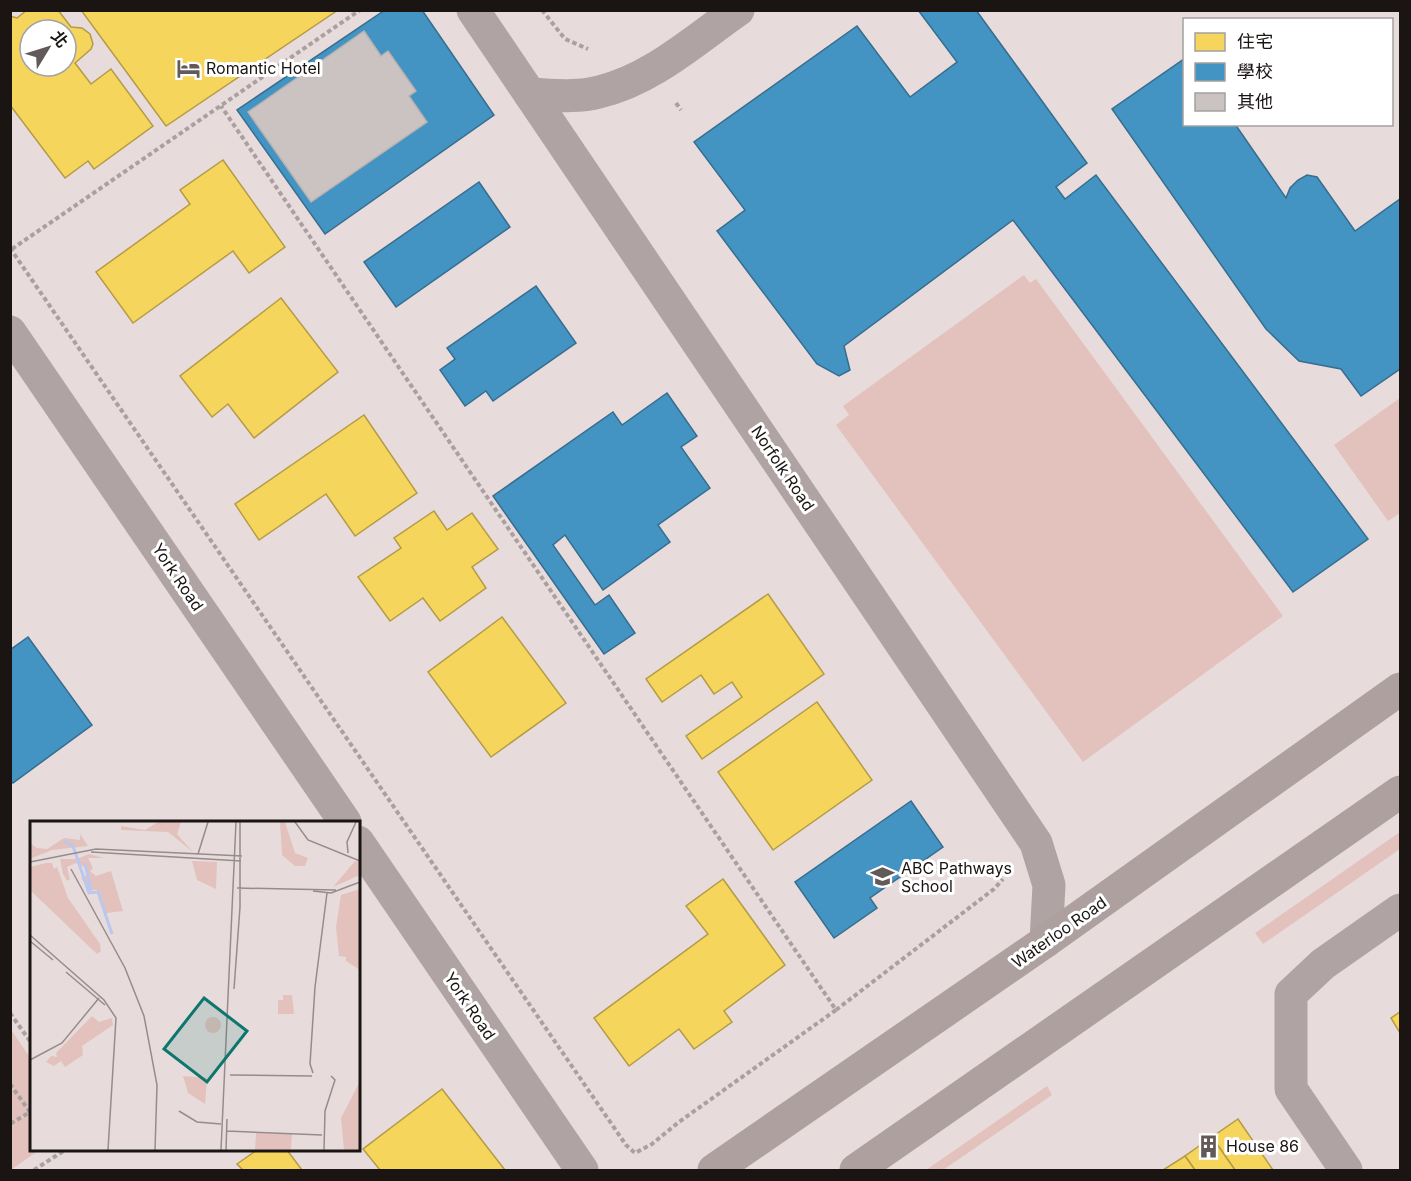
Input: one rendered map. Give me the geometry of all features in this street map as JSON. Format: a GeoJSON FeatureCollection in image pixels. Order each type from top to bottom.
{"type":"FeatureCollection","features":[{"type":"Feature","properties":{"kind":"highway","name":"Waterloo Road"},"geometry":{"type":"LineString","coordinates":[[714,1170],[1046,941],[1401,689]]}},
{"type":"Feature","properties":{"kind":"highway"},"geometry":{"type":"LineString","coordinates":[[856,1170],[1401,792]]}},
{"type":"Feature","properties":{"kind":"street","name":"Norfolk Road"},"geometry":{"type":"LineString","coordinates":[[473,10],[1036,843],[1049,885],[1046,941]]}},
{"type":"Feature","properties":{"kind":"street"},"geometry":{"type":"LineString","coordinates":[[530,94],[573,96],[599,92],[630,82],[663,63],[738,10]]}},
{"type":"Feature","properties":{"kind":"street","name":"York Road"},"geometry":{"type":"LineString","coordinates":[[10,332],[344,821]]}},
{"type":"Feature","properties":{"kind":"street","name":"York Road"},"geometry":{"type":"LineString","coordinates":[[360,845],[582,1170]]}},
{"type":"Feature","properties":{"kind":"street"},"geometry":{"type":"LineString","coordinates":[[1346,1170],[1291,1089],[1291,994],[1323,964],[1401,910]]}},
{"type":"Feature","properties":{"kind":"path"},"geometry":{"type":"LineString","coordinates":[[360,10],[11,249],[626,1145],[635,1153],[652,1144],[679,1122],[836,1010],[994,889],[1005,876]]}},
{"type":"Feature","properties":{"kind":"path"},"geometry":{"type":"LineString","coordinates":[[542,10],[565,39],[579,47],[596,52]]}},
{"type":"Feature","properties":{"kind":"path"},"geometry":{"type":"LineString","coordinates":[[221,106],[836,1010]]}},
{"type":"Feature","properties":{"kind":"path"},"geometry":{"type":"LineString","coordinates":[[10,1012],[30,1041]]}},
{"type":"Feature","properties":{"kind":"path"},"geometry":{"type":"LineString","coordinates":[[10,1084],[30,1112],[10,1124]]}},
{"type":"Feature","properties":{"kind":"path"},"geometry":{"type":"LineString","coordinates":[[34,1170],[62,1151]]}},
{"type":"Feature","properties":{"kind":"shaded area"},"geometry":{"type":"Polygon","coordinates":[[[1024,275],[1030,283],[1036,279],[1283,616],[1083,762],[836,425],[849,415],[843,406],[1024,275]]]}},
{"type":"Feature","properties":{"kind":"shaded area"},"geometry":{"type":"Polygon","coordinates":[[[1400,398],[1400,513],[1388,521],[1334,445],[1400,398]]]}},
{"type":"Feature","properties":{"kind":"shaded area"},"geometry":{"type":"Polygon","coordinates":[[[1400,832],[1400,849],[1263,944],[1255,933],[1400,832]]]}},
{"type":"Feature","properties":{"kind":"shaded area"},"geometry":{"type":"Polygon","coordinates":[[[10,1028],[30,1058],[30,1151],[38,1151],[11,1170],[10,1028]]]}},
{"type":"Feature","properties":{"kind":"shaded area"},"geometry":{"type":"Polygon","coordinates":[[[1047,1086],[1052,1095],[943,1170],[926,1170],[1047,1086]]]}},
{"type":"Feature","properties":{"kind":"building: 住宅"},"geometry":{"type":"Polygon","coordinates":[[[27,10],[58,10],[64,18],[18,18],[18,78],[78,78],[78,67],[91,84],[111,69],[153,126],[94,169],[88,161],[65,178],[10,105],[10,16],[17,18],[27,10]]]}},
{"type":"Feature","properties":{"kind":"building: 住宅","name":"Romantic Hotel"},"geometry":{"type":"Polygon","coordinates":[[[81,10],[338,10],[166,126],[81,10]]]}},
{"type":"Feature","properties":{"kind":"building: 住宅"},"geometry":{"type":"Polygon","coordinates":[[[78,28],[90,34],[93,44],[91,49],[78,60],[78,28]]]}},
{"type":"Feature","properties":{"kind":"building: 住宅"},"geometry":{"type":"Polygon","coordinates":[[[223,160],[285,247],[249,273],[233,251],[133,323],[96,272],[190,204],[180,190],[223,160]]]}},
{"type":"Feature","properties":{"kind":"building: 住宅"},"geometry":{"type":"Polygon","coordinates":[[[281,298],[338,372],[254,438],[228,404],[212,417],[180,376],[281,298]]]}},
{"type":"Feature","properties":{"kind":"building: 住宅"},"geometry":{"type":"Polygon","coordinates":[[[364,415],[417,493],[355,536],[326,494],[259,540],[235,504],[364,415]]]}},
{"type":"Feature","properties":{"kind":"building: 住宅"},"geometry":{"type":"Polygon","coordinates":[[[434,511],[447,530],[472,513],[498,549],[472,567],[486,588],[440,621],[423,598],[390,621],[358,577],[401,548],[394,538],[434,511]]]}},
{"type":"Feature","properties":{"kind":"building: 住宅"},"geometry":{"type":"Polygon","coordinates":[[[768,594],[824,674],[702,759],[686,736],[742,697],[732,682],[714,694],[701,675],[662,702],[646,679],[768,594]]]}},
{"type":"Feature","properties":{"kind":"building: 住宅"},"geometry":{"type":"Polygon","coordinates":[[[502,617],[566,703],[491,757],[428,672],[502,617]]]}},
{"type":"Feature","properties":{"kind":"building: 住宅"},"geometry":{"type":"Polygon","coordinates":[[[817,702],[872,780],[773,850],[718,772],[817,702]]]}},
{"type":"Feature","properties":{"kind":"building: 住宅"},"geometry":{"type":"Polygon","coordinates":[[[723,879],[785,965],[724,1011],[732,1022],[694,1049],[679,1029],[629,1066],[594,1018],[708,934],[686,906],[723,879]]]}},
{"type":"Feature","properties":{"kind":"building: 住宅"},"geometry":{"type":"Polygon","coordinates":[[[1400,1012],[1400,1033],[1391,1018],[1400,1012]]]}},
{"type":"Feature","properties":{"kind":"building: 住宅"},"geometry":{"type":"Polygon","coordinates":[[[442,1089],[505,1170],[380,1170],[363,1149],[442,1089]]]}},
{"type":"Feature","properties":{"kind":"building: 住宅"},"geometry":{"type":"Polygon","coordinates":[[[1238,1119],[1273,1170],[1235,1170],[1212,1137],[1238,1119]]]}},
{"type":"Feature","properties":{"kind":"building: 住宅","name":"House 86"},"geometry":{"type":"Polygon","coordinates":[[[1212,1137],[1235,1170],[1195,1170],[1185,1156],[1212,1137]]]}},
{"type":"Feature","properties":{"kind":"building: 住宅"},"geometry":{"type":"Polygon","coordinates":[[[256,1151],[288,1151],[302,1170],[243,1170],[237,1164],[256,1151]]]}},
{"type":"Feature","properties":{"kind":"building: 住宅"},"geometry":{"type":"Polygon","coordinates":[[[1185,1156],[1195,1170],[1163,1170],[1185,1156]]]}},
{"type":"Feature","properties":{"kind":"building: 學校"},"geometry":{"type":"Polygon","coordinates":[[[385,10],[422,10],[494,115],[325,234],[237,110],[385,10]]]}},
{"type":"Feature","properties":{"kind":"building: 學校"},"geometry":{"type":"Polygon","coordinates":[[[918,10],[976,10],[1087,163],[1056,187],[1065,199],[1096,175],[1368,539],[1293,592],[1013,220],[844,346],[850,370],[839,376],[817,364],[717,231],[745,210],[694,142],[857,26],[910,97],[957,62],[918,10]]]}},
{"type":"Feature","properties":{"kind":"building: 學校"},"geometry":{"type":"Polygon","coordinates":[[[1183,60],[1183,126],[1236,126],[1286,198],[1290,188],[1298,180],[1307,175],[1317,177],[1355,231],[1400,199],[1400,369],[1361,396],[1341,369],[1299,361],[1266,329],[1112,109],[1183,60]]]}},
{"type":"Feature","properties":{"kind":"building: 學校"},"geometry":{"type":"Polygon","coordinates":[[[479,182],[510,227],[396,307],[364,262],[479,182]]]}},
{"type":"Feature","properties":{"kind":"building: 學校"},"geometry":{"type":"Polygon","coordinates":[[[536,286],[576,343],[493,401],[486,391],[465,406],[440,370],[455,359],[447,348],[536,286]]]}},
{"type":"Feature","properties":{"kind":"building: 學校"},"geometry":{"type":"Polygon","coordinates":[[[667,393],[697,436],[681,447],[710,488],[658,525],[670,542],[603,590],[565,535],[553,545],[595,605],[609,595],[635,633],[604,654],[493,496],[613,412],[622,425],[667,393]]]}},
{"type":"Feature","properties":{"kind":"building: 學校"},"geometry":{"type":"Polygon","coordinates":[[[28,637],[92,725],[13,783],[10,780],[10,650],[28,637]]]}},
{"type":"Feature","properties":{"kind":"building: 學校"},"geometry":{"type":"Polygon","coordinates":[[[911,801],[943,847],[870,898],[877,908],[834,938],[795,882],[911,801]]]}},
{"type":"Feature","properties":{"kind":"building: 其他"},"geometry":{"type":"Polygon","coordinates":[[[364,31],[381,56],[388,51],[416,91],[409,96],[427,122],[311,202],[248,112],[364,31]]]}},
{"type":"Feature","properties":{"kind":"place","name":"Romantic Hotel"},"geometry":{"type":"Point","coordinates":[188,68]}},
{"type":"Feature","properties":{"kind":"place","name":"ABC Pathways School"},"geometry":{"type":"Point","coordinates":[883,877]}},
{"type":"Feature","properties":{"kind":"place","name":"House 86"},"geometry":{"type":"Point","coordinates":[1208,1146]}}]}
